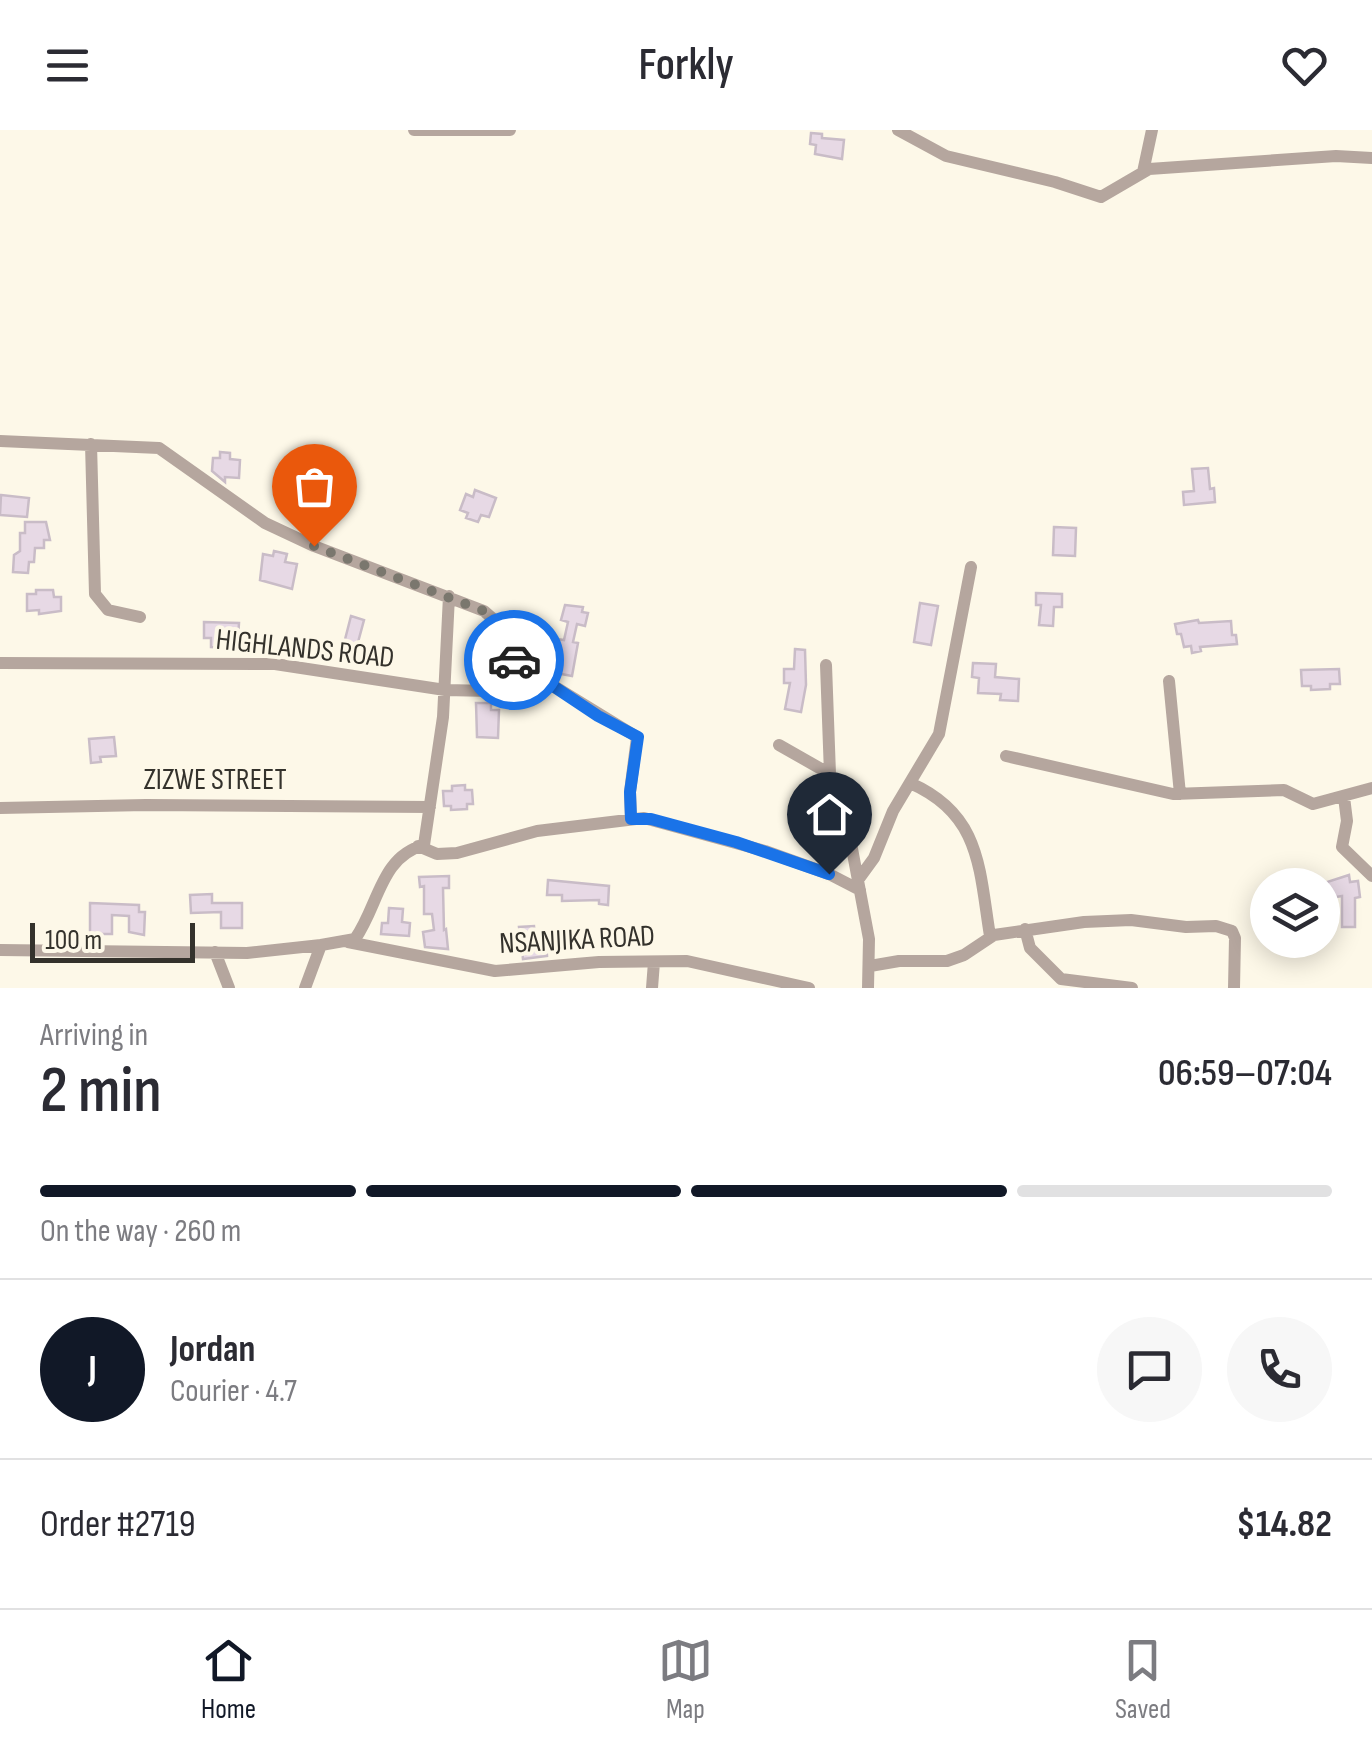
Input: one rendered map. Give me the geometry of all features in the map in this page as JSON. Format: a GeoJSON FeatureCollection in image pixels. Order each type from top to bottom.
{"type":"FeatureCollection","features":[{"type":"Feature","properties":{"kind":"street"},"geometry":{"type":"LineString","coordinates":[[414,130],[510,130]]}},
{"type":"Feature","properties":{"kind":"street"},"geometry":{"type":"LineString","coordinates":[[898,130],[946,156],[1101,197],[1149,169],[1336,156],[1372,158]]}},
{"type":"Feature","properties":{"kind":"street"},"geometry":{"type":"LineString","coordinates":[[1143,172],[1152,130]]}},
{"type":"Feature","properties":{"kind":"street"},"geometry":{"type":"LineString","coordinates":[[0,441],[165,450],[266,522],[314,546],[449,596],[489,615],[514,659],[638,737],[630,792],[631,819]]}},
{"type":"Feature","properties":{"kind":"street"},"geometry":{"type":"LineString","coordinates":[[92,444],[95,594],[108,610],[140,617]]}},
{"type":"Feature","properties":{"kind":"street"},"geometry":{"type":"LineString","coordinates":[[859,885],[942,727],[971,567]]}},
{"type":"Feature","properties":{"kind":"street"},"geometry":{"type":"LineString","coordinates":[[348,942],[355,939],[366,923],[394,862],[402,852],[424,844],[445,690],[449,596]]}},
{"type":"Feature","properties":{"kind":"street","name":"HIGHLANDS ROAD"},"geometry":{"type":"LineString","coordinates":[[0,663],[275,664],[445,690],[491,691],[542,679]]}},
{"type":"Feature","properties":{"kind":"street"},"geometry":{"type":"LineString","coordinates":[[826,665],[830,774],[844,798],[869,939],[868,988]]}},
{"type":"Feature","properties":{"kind":"street"},"geometry":{"type":"LineString","coordinates":[[1169,682],[1180,794]]}},
{"type":"Feature","properties":{"kind":"street"},"geometry":{"type":"LineString","coordinates":[[779,745],[830,774]]}},
{"type":"Feature","properties":{"kind":"street"},"geometry":{"type":"LineString","coordinates":[[1006,756],[1180,794],[1284,790],[1314,804],[1372,788]]}},
{"type":"Feature","properties":{"kind":"street"},"geometry":{"type":"LineString","coordinates":[[910,783],[948,804],[968,833],[980,866],[990,936]]}},
{"type":"Feature","properties":{"kind":"street"},"geometry":{"type":"LineString","coordinates":[[1344,796],[1347,821],[1342,847],[1372,876]]}},
{"type":"Feature","properties":{"kind":"street","name":"ZIZWE STREET"},"geometry":{"type":"LineString","coordinates":[[0,808],[146,804],[430,807]]}},
{"type":"Feature","properties":{"kind":"street"},"geometry":{"type":"LineString","coordinates":[[418,846],[437,854],[457,852],[537,831],[651,819],[765,851],[859,885]]}},
{"type":"Feature","properties":{"kind":"street"},"geometry":{"type":"LineString","coordinates":[[870,966],[899,961],[947,961],[964,955],[990,936],[1120,920],[1186,928],[1226,927],[1235,938],[1234,988]]}},
{"type":"Feature","properties":{"kind":"street"},"geometry":{"type":"LineString","coordinates":[[1025,929],[1030,948],[1060,979],[1132,988]]}},
{"type":"Feature","properties":{"kind":"street","name":"NSANJIKA ROAD"},"geometry":{"type":"LineString","coordinates":[[321,945],[348,942],[495,971],[599,962],[688,961],[799,987]]}},
{"type":"Feature","properties":{"kind":"street"},"geometry":{"type":"LineString","coordinates":[[0,950],[247,953],[321,945],[306,988]]}},
{"type":"Feature","properties":{"kind":"street"},"geometry":{"type":"LineString","coordinates":[[215,952],[229,988]]}},
{"type":"Feature","properties":{"kind":"street"},"geometry":{"type":"LineString","coordinates":[[652,988],[654,962]]}},
{"type":"Feature","properties":{"kind":"building"},"geometry":{"type":"Polygon","coordinates":[[[811,133],[844,140],[842,159],[815,154],[816,145],[810,144],[811,133]]]}},
{"type":"Feature","properties":{"kind":"building"},"geometry":{"type":"Polygon","coordinates":[[[220,452],[240,460],[239,478],[225,477],[225,482],[212,471],[213,458],[220,458],[220,452]]]}},
{"type":"Feature","properties":{"kind":"building"},"geometry":{"type":"Polygon","coordinates":[[[1208,468],[1215,502],[1184,505],[1183,492],[1194,491],[1192,469],[1208,468]]]}},
{"type":"Feature","properties":{"kind":"building"},"geometry":{"type":"Polygon","coordinates":[[[475,490],[496,498],[489,517],[481,515],[478,522],[466,518],[468,513],[460,510],[466,494],[473,497],[475,490]]]}},
{"type":"Feature","properties":{"kind":"building"},"geometry":{"type":"Polygon","coordinates":[[[1,495],[29,498],[27,517],[0,515],[1,495]]]}},
{"type":"Feature","properties":{"kind":"building"},"geometry":{"type":"Polygon","coordinates":[[[25,522],[46,522],[50,540],[44,540],[44,548],[35,548],[28,573],[13,572],[14,555],[20,551],[20,533],[25,533],[25,522]]]}},
{"type":"Feature","properties":{"kind":"building"},"geometry":{"type":"Polygon","coordinates":[[[1054,527],[1076,528],[1075,556],[1053,555],[1054,527]]]}},
{"type":"Feature","properties":{"kind":"building"},"geometry":{"type":"Polygon","coordinates":[[[274,551],[287,554],[285,562],[297,564],[292,589],[260,580],[263,554],[273,556],[274,551]]]}},
{"type":"Feature","properties":{"kind":"building"},"geometry":{"type":"Polygon","coordinates":[[[36,590],[53,590],[54,597],[61,597],[61,611],[27,611],[27,594],[36,594],[36,590]]]}},
{"type":"Feature","properties":{"kind":"building"},"geometry":{"type":"Polygon","coordinates":[[[1036,593],[1062,594],[1062,607],[1054,607],[1053,626],[1039,625],[1041,605],[1036,605],[1036,593]]]}},
{"type":"Feature","properties":{"kind":"building"},"geometry":{"type":"Polygon","coordinates":[[[920,603],[938,606],[931,645],[914,642],[920,603]]]}},
{"type":"Feature","properties":{"kind":"building"},"geometry":{"type":"Polygon","coordinates":[[[565,605],[583,607],[582,612],[588,613],[585,626],[577,624],[572,676],[556,673],[560,654],[554,653],[556,639],[564,640],[568,622],[561,620],[565,605]]]}},
{"type":"Feature","properties":{"kind":"building"},"geometry":{"type":"Polygon","coordinates":[[[351,616],[364,620],[357,646],[363,647],[361,661],[340,659],[351,616]]]}},
{"type":"Feature","properties":{"kind":"building"},"geometry":{"type":"Polygon","coordinates":[[[1231,621],[1237,644],[1200,647],[1201,651],[1192,653],[1191,646],[1184,647],[1175,624],[1231,621]]]}},
{"type":"Feature","properties":{"kind":"building"},"geometry":{"type":"Polygon","coordinates":[[[204,622],[239,623],[238,638],[230,638],[229,648],[211,647],[211,638],[204,638],[204,622]]]}},
{"type":"Feature","properties":{"kind":"building"},"geometry":{"type":"Polygon","coordinates":[[[795,649],[805,650],[806,685],[801,712],[785,709],[790,683],[784,683],[784,669],[794,669],[795,649]]]}},
{"type":"Feature","properties":{"kind":"building"},"geometry":{"type":"Polygon","coordinates":[[[973,663],[996,664],[995,677],[1019,679],[1018,701],[1000,700],[1001,694],[978,693],[979,678],[972,677],[973,663]]]}},
{"type":"Feature","properties":{"kind":"building"},"geometry":{"type":"Polygon","coordinates":[[[1339,669],[1340,684],[1330,684],[1330,689],[1311,690],[1311,686],[1302,686],[1301,670],[1339,669]]]}},
{"type":"Feature","properties":{"kind":"building"},"geometry":{"type":"Polygon","coordinates":[[[476,703],[491,703],[491,710],[499,710],[498,738],[477,737],[476,703]]]}},
{"type":"Feature","properties":{"kind":"building"},"geometry":{"type":"Polygon","coordinates":[[[114,737],[116,756],[100,757],[101,762],[91,763],[89,739],[114,737]]]}},
{"type":"Feature","properties":{"kind":"building"},"geometry":{"type":"Polygon","coordinates":[[[465,785],[465,790],[472,790],[473,804],[467,804],[467,809],[451,810],[451,806],[444,806],[443,791],[465,785]]]}},
{"type":"Feature","properties":{"kind":"building"},"geometry":{"type":"Polygon","coordinates":[[[1349,875],[1350,882],[1358,881],[1360,897],[1355,898],[1355,927],[1342,927],[1340,878],[1349,875]]]}},
{"type":"Feature","properties":{"kind":"building"},"geometry":{"type":"Polygon","coordinates":[[[449,876],[449,888],[443,888],[448,949],[425,947],[423,932],[434,930],[432,914],[424,914],[424,886],[420,887],[419,877],[449,876]]]}},
{"type":"Feature","properties":{"kind":"building"},"geometry":{"type":"Polygon","coordinates":[[[548,880],[609,886],[608,905],[599,904],[599,900],[562,901],[562,895],[547,895],[548,880]]]}},
{"type":"Feature","properties":{"kind":"building"},"geometry":{"type":"Polygon","coordinates":[[[212,894],[212,903],[242,903],[242,928],[221,928],[221,912],[191,913],[190,895],[212,894]]]}},
{"type":"Feature","properties":{"kind":"building"},"geometry":{"type":"Polygon","coordinates":[[[90,903],[139,905],[139,912],[145,912],[144,935],[129,932],[129,916],[112,915],[112,934],[90,934],[90,903]]]}},
{"type":"Feature","properties":{"kind":"building"},"geometry":{"type":"Polygon","coordinates":[[[389,908],[403,909],[402,922],[410,923],[409,936],[381,934],[382,923],[388,923],[389,908]]]}},
{"type":"Feature","properties":{"kind":"building"},"geometry":{"type":"Polygon","coordinates":[[[534,926],[535,937],[546,937],[547,956],[523,959],[519,927],[534,926]]]}},
{"type":"Feature","properties":{"kind":"way so far"},"geometry":{"type":"LineString","coordinates":[[314,546],[484,611],[492,618],[514,660]]}},
{"type":"Feature","properties":{"kind":"route"},"geometry":{"type":"LineString","coordinates":[[514,660],[598,716],[638,737],[631,780],[631,819],[651,819],[736,842],[829,874]]}}]}
